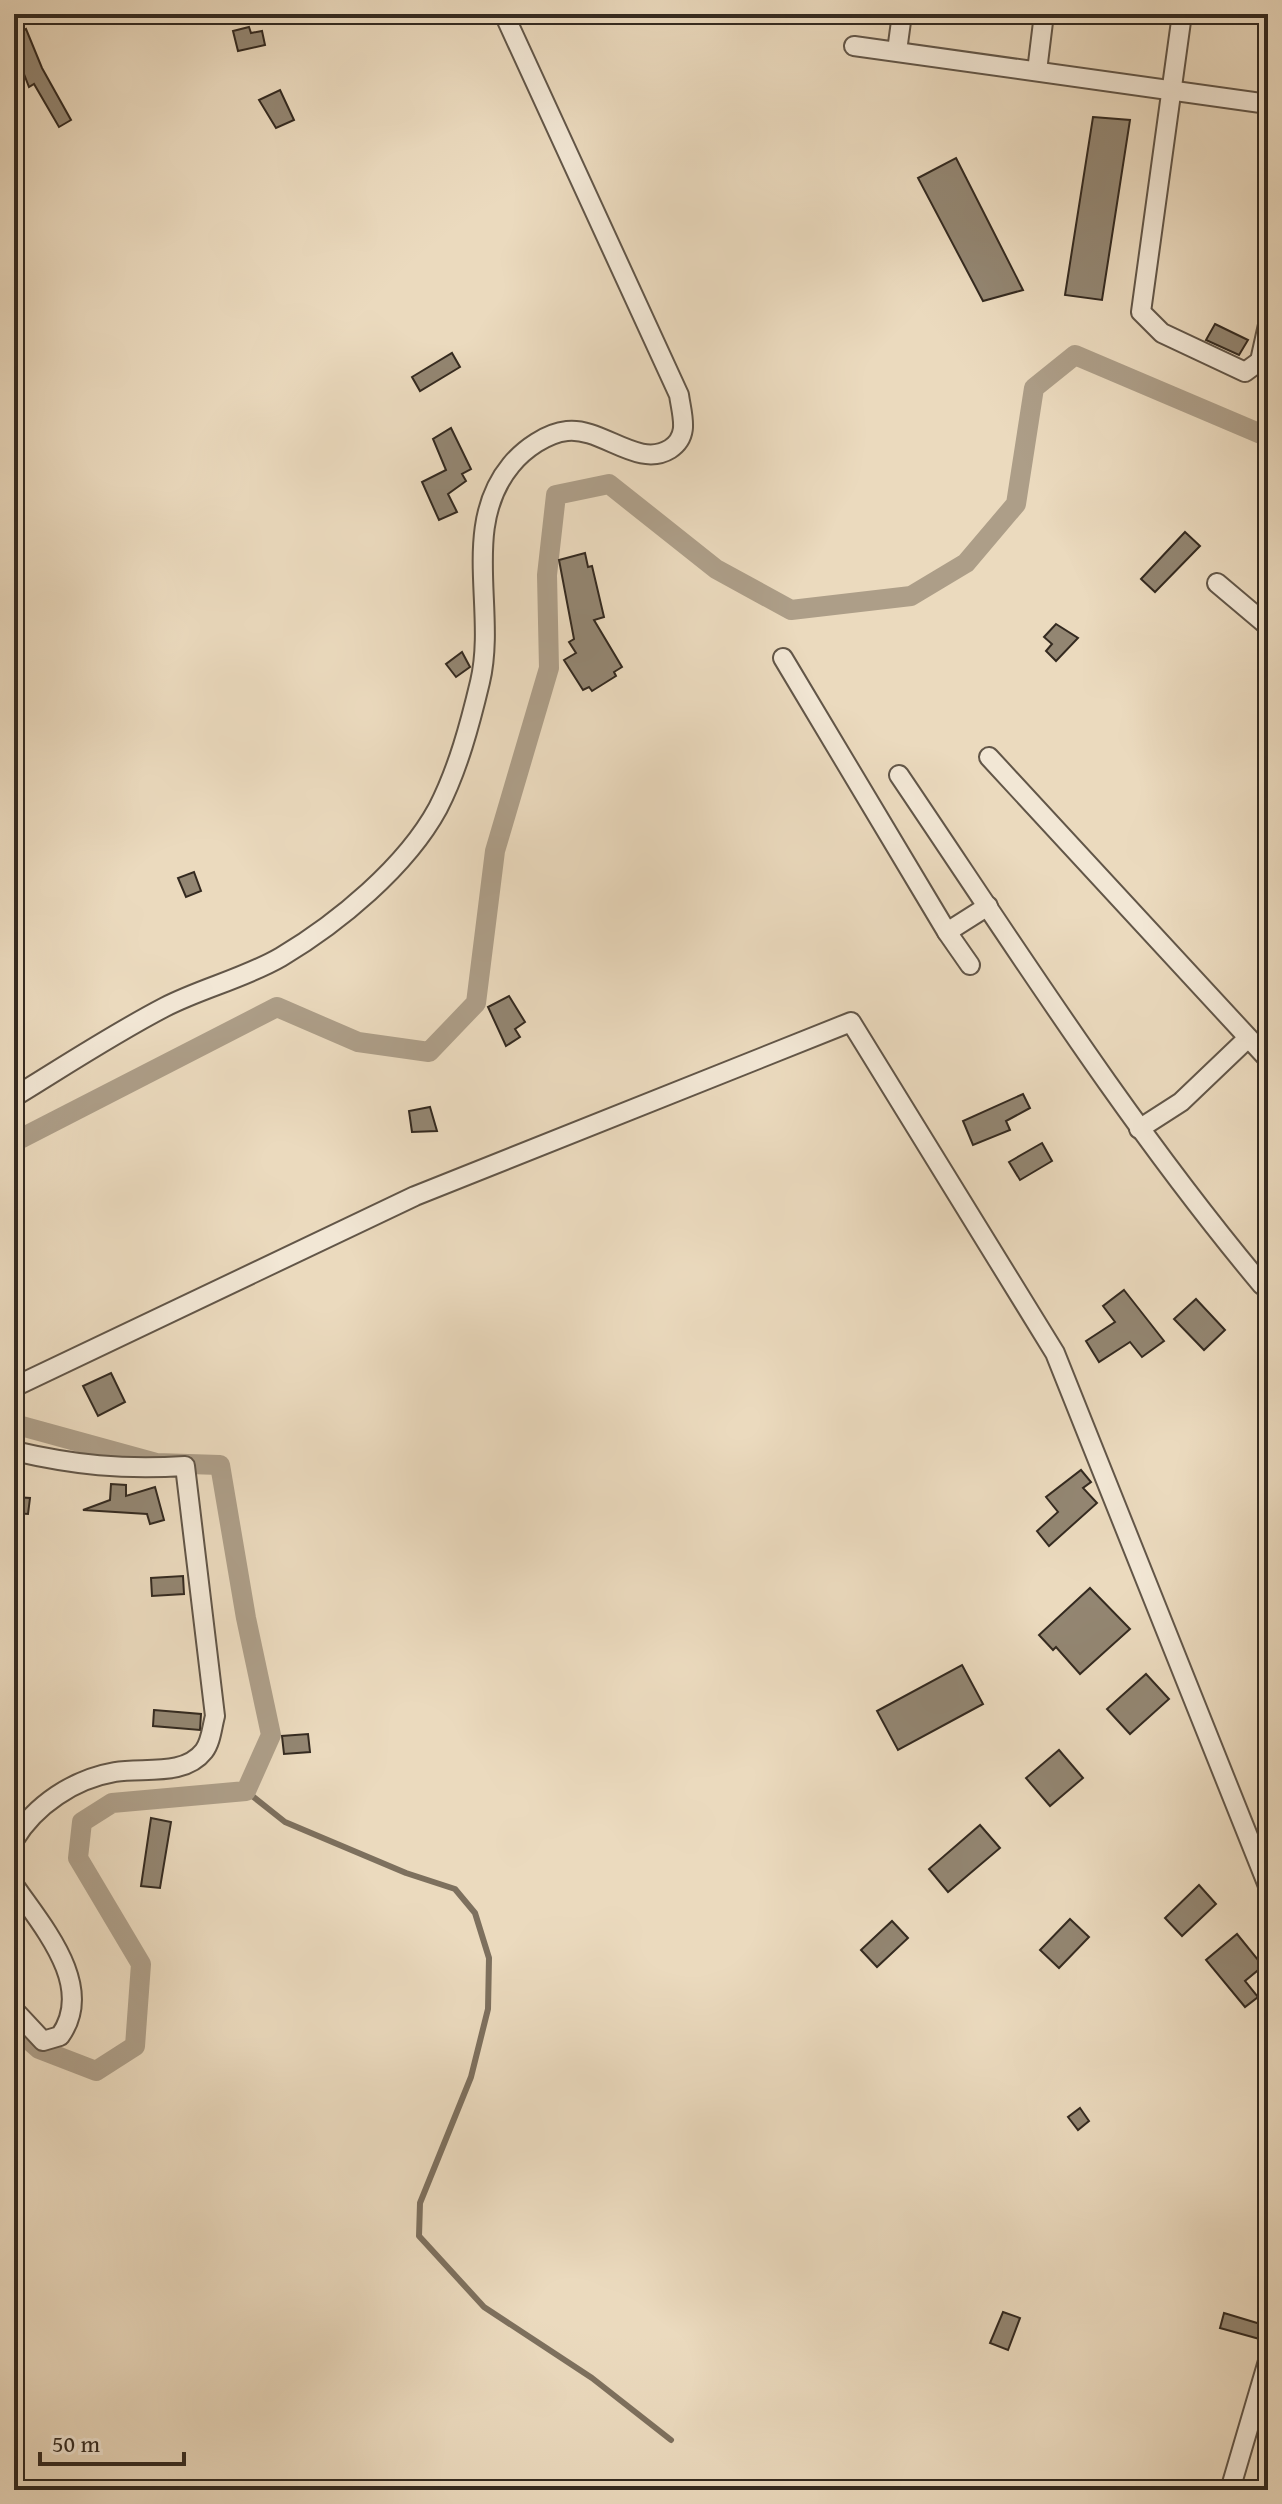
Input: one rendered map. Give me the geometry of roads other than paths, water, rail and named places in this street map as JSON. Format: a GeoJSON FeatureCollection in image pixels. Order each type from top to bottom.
{"type":"FeatureCollection","features":[{"type":"Feature","properties":{"kind":"street"},"geometry":{"type":"LineString","coordinates":[[14,1097],[166,1007],[279,958],[338,920],[396,864],[437,809],[465,739],[481,677],[484,603],[482,532],[489,504],[511,464],[545,437],[568,431],[596,434],[644,454],[661,455],[679,443],[685,427],[679,395],[504,14]]}},
{"type":"Feature","properties":{"kind":"street"},"geometry":{"type":"LineString","coordinates":[[897,51],[902,14]]}},
{"type":"Feature","properties":{"kind":"street"},"geometry":{"type":"LineString","coordinates":[[1037,71],[1044,14]]}},
{"type":"Feature","properties":{"kind":"street"},"geometry":{"type":"LineString","coordinates":[[1182,14],[1141,312],[1162,333],[1245,372],[1260,361],[1268,325]]}},
{"type":"Feature","properties":{"kind":"street"},"geometry":{"type":"LineString","coordinates":[[854,46],[1268,104]]}},
{"type":"Feature","properties":{"kind":"street"},"geometry":{"type":"LineString","coordinates":[[1217,583],[1268,626]]}},
{"type":"Feature","properties":{"kind":"street"},"geometry":{"type":"LineString","coordinates":[[783,658],[947,932],[970,965]]}},
{"type":"Feature","properties":{"kind":"street"},"geometry":{"type":"LineString","coordinates":[[989,757],[1268,1059]]}},
{"type":"Feature","properties":{"kind":"street"},"geometry":{"type":"LineString","coordinates":[[899,775],[1139,1129],[1190,1199],[1262,1285]]}},
{"type":"Feature","properties":{"kind":"street"},"geometry":{"type":"LineString","coordinates":[[947,932],[988,906]]}},
{"type":"Feature","properties":{"kind":"street"},"geometry":{"type":"LineString","coordinates":[[14,1387],[415,1196],[851,1022],[1055,1353],[1268,1886]]}},
{"type":"Feature","properties":{"kind":"street"},"geometry":{"type":"LineString","coordinates":[[1139,1129],[1181,1102],[1248,1038]]}},
{"type":"Feature","properties":{"kind":"street"},"geometry":{"type":"LineString","coordinates":[[14,1451],[68,1464],[128,1470],[185,1466],[215,1716],[204,1751],[192,1762],[171,1769],[115,1772],[82,1783],[34,1812],[14,1840]]}},
{"type":"Feature","properties":{"kind":"street"},"geometry":{"type":"LineString","coordinates":[[14,1885],[38,1919],[69,1977],[72,2015],[60,2036],[43,2041],[14,2010]]}},
{"type":"Feature","properties":{"kind":"street"},"geometry":{"type":"LineString","coordinates":[[1230,2490],[1268,2361]]}},
{"type":"Feature","properties":{"kind":"waterway"},"geometry":{"type":"LineString","coordinates":[[14,1142],[277,1007],[358,1042],[429,1052],[476,1003],[495,851],[549,668],[547,575],[556,495],[609,484],[716,569],[791,610],[911,596],[966,563],[1016,504],[1034,388],[1075,355],[1268,437]]}},
{"type":"Feature","properties":{"kind":"waterway"},"geometry":{"type":"LineString","coordinates":[[14,1424],[156,1463],[220,1465],[246,1618],[271,1735],[246,1791],[112,1803],[82,1822],[78,1858],[141,1964],[135,2046],[96,2071],[39,2049],[14,2027]]}},
{"type":"Feature","properties":{"kind":"waterway"},"geometry":{"type":"LineString","coordinates":[[246,1791],[285,1822],[406,1873],[455,1889],[475,1913],[489,1958],[488,2009],[471,2077],[420,2203],[419,2236],[484,2307],[592,2378],[671,2440]]}}]}
